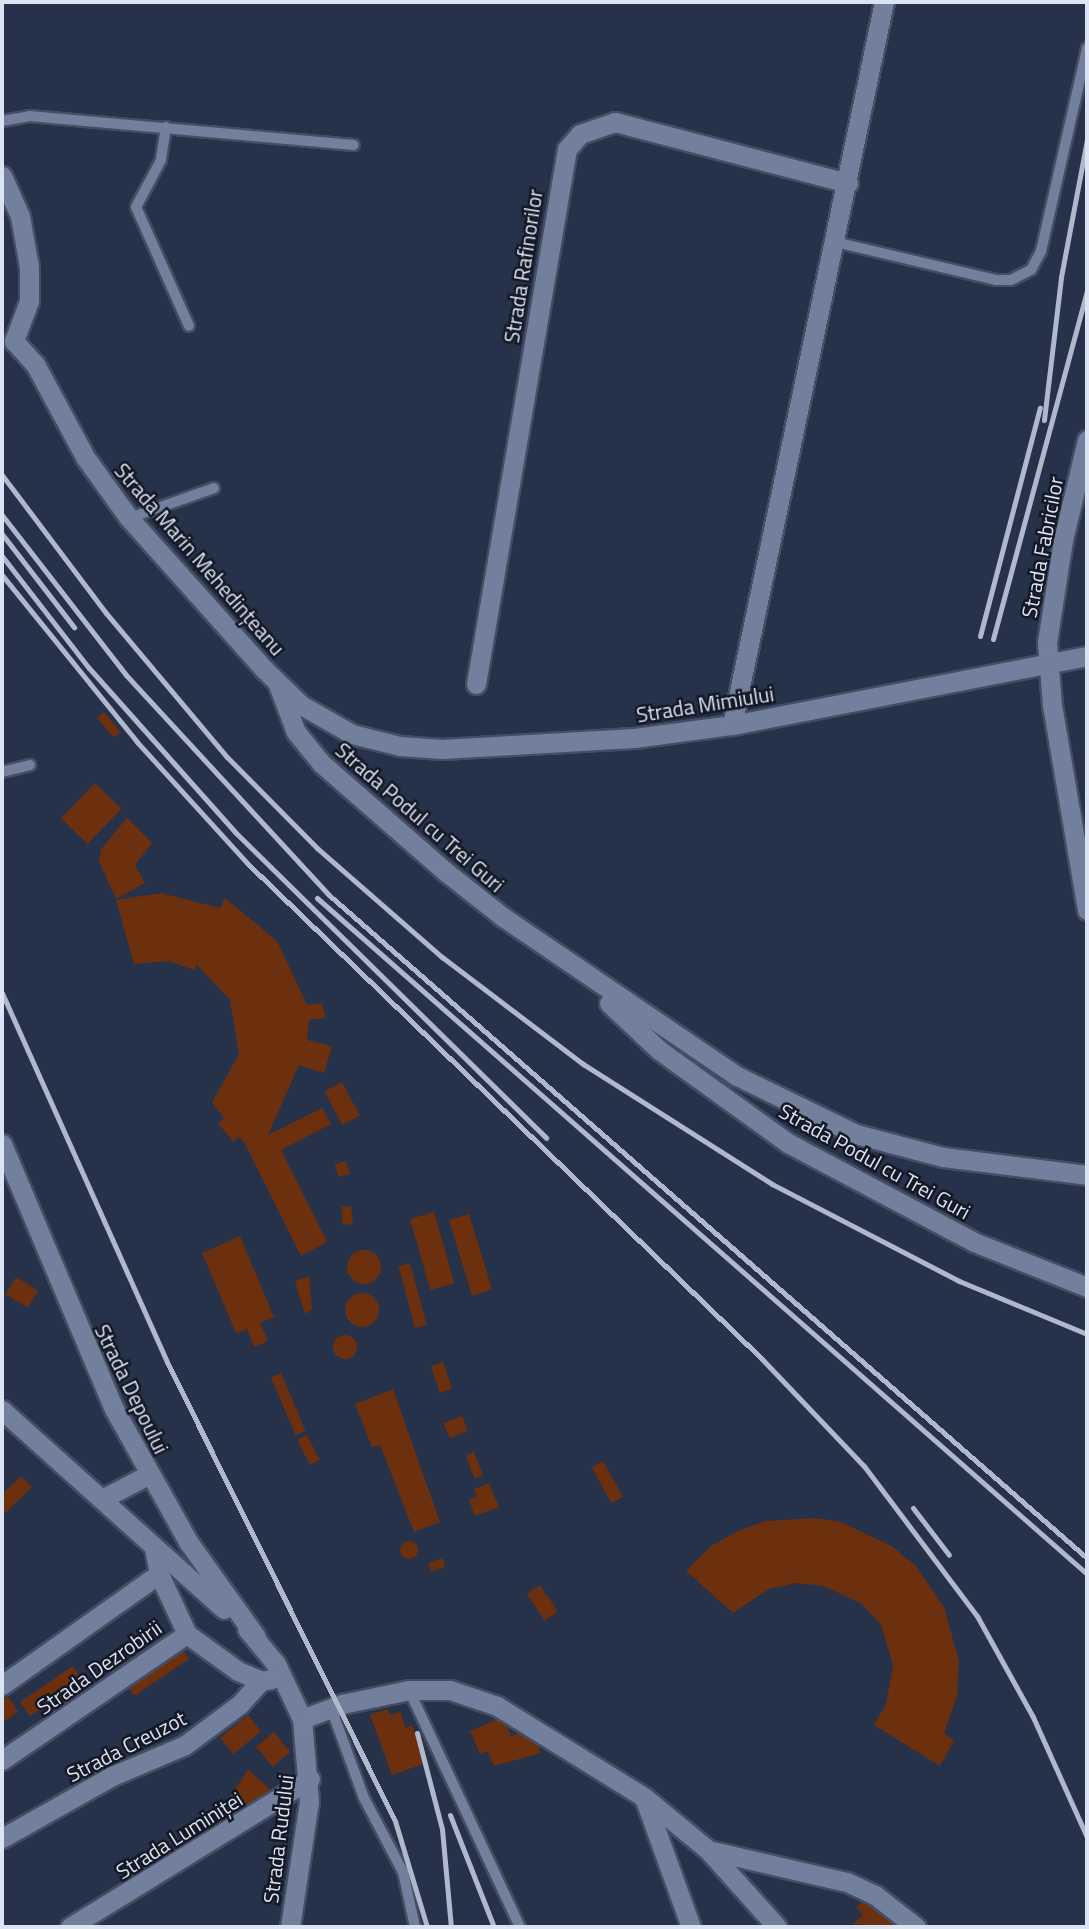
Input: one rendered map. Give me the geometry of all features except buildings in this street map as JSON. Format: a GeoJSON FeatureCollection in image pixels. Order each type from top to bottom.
{"type":"FeatureCollection","features":[{"type":"Feature","properties":{"kind":"street"},"geometry":{"type":"LineString","coordinates":[[732,725],[884,2]]}},
{"type":"Feature","properties":{"kind":"street","name":"Strada Rafinorilor"},"geometry":{"type":"LineString","coordinates":[[476,684],[567,149],[588,130],[615,122],[848,183]]}},
{"type":"Feature","properties":{"kind":"street","name":"Strada Marin Mehedințeanu"},"geometry":{"type":"LineString","coordinates":[[2,176],[20,216],[29,267],[29,301],[8,345],[35,364],[85,457],[129,518],[277,682],[327,723]]}},
{"type":"Feature","properties":{"kind":"street","name":"Strada Fabricilor"},"geometry":{"type":"LineString","coordinates":[[1087,440],[1052,601],[1048,663],[1087,909]]}},
{"type":"Feature","properties":{"kind":"street","name":"Strada Mimiului"},"geometry":{"type":"LineString","coordinates":[[327,723],[379,742],[442,749],[634,738],[732,725],[1087,656]]}},
{"type":"Feature","properties":{"kind":"street","name":"Strada Podul cu Trei Guri"},"geometry":{"type":"LineString","coordinates":[[277,682],[296,732],[321,764],[446,872],[565,961],[767,1095],[856,1134],[943,1157],[1087,1175]]}},
{"type":"Feature","properties":{"kind":"street","name":"Strada Podul cu Trei Guri"},"geometry":{"type":"LineString","coordinates":[[565,961],[659,1050],[788,1143],[974,1242],[1087,1287]]}},
{"type":"Feature","properties":{"kind":"street","name":"Strada Depoului"},"geometry":{"type":"LineString","coordinates":[[2,1144],[81,1338],[148,1475],[189,1543],[256,1636]]}},
{"type":"Feature","properties":{"kind":"street","name":"Strada Rudului"},"geometry":{"type":"LineString","coordinates":[[5,1419],[102,1499],[256,1636],[283,1677],[302,1719],[310,1779],[290,1927]]}},
{"type":"Feature","properties":{"kind":"street"},"geometry":{"type":"LineString","coordinates":[[102,1499],[148,1475]]}},
{"type":"Feature","properties":{"kind":"street"},"geometry":{"type":"LineString","coordinates":[[154,1548],[159,1574],[187,1634],[218,1660],[261,1681],[283,1677]]}},
{"type":"Feature","properties":{"kind":"street"},"geometry":{"type":"LineString","coordinates":[[2,1685],[159,1574]]}},
{"type":"Feature","properties":{"kind":"street","name":"Strada Dezrobirii"},"geometry":{"type":"LineString","coordinates":[[2,1760],[187,1634]]}},
{"type":"Feature","properties":{"kind":"street","name":"Strada Creuzot"},"geometry":{"type":"LineString","coordinates":[[2,1838],[112,1776],[186,1745],[240,1704],[261,1681]]}},
{"type":"Feature","properties":{"kind":"street"},"geometry":{"type":"LineString","coordinates":[[302,1719],[331,1707],[409,1690],[450,1690],[497,1706],[644,1797],[708,1850],[777,1927]]}},
{"type":"Feature","properties":{"kind":"street","name":"Strada Luminiței"},"geometry":{"type":"LineString","coordinates":[[70,1927],[310,1779]]}},
{"type":"Feature","properties":{"kind":"street"},"geometry":{"type":"LineString","coordinates":[[644,1797],[691,1927]]}},
{"type":"Feature","properties":{"kind":"street"},"geometry":{"type":"LineString","coordinates":[[708,1850],[848,1882],[875,1895],[916,1927]]}},
{"type":"Feature","properties":{"kind":"lane"},"geometry":{"type":"LineString","coordinates":[[835,242],[996,280],[1011,280],[1031,270],[1041,251],[1087,48]]}},
{"type":"Feature","properties":{"kind":"lane"},"geometry":{"type":"LineString","coordinates":[[2,121],[29,116],[354,145]]}},
{"type":"Feature","properties":{"kind":"lane"},"geometry":{"type":"LineString","coordinates":[[166,127],[160,160],[136,207],[189,326]]}},
{"type":"Feature","properties":{"kind":"lane"},"geometry":{"type":"LineString","coordinates":[[129,518],[214,488]]}},
{"type":"Feature","properties":{"kind":"lane"},"geometry":{"type":"LineString","coordinates":[[2,772],[30,765]]}},
{"type":"Feature","properties":{"kind":"lane"},"geometry":{"type":"LineString","coordinates":[[409,1690],[520,1927]]}},
{"type":"Feature","properties":{"kind":"lane"},"geometry":{"type":"LineString","coordinates":[[331,1707],[364,1798],[403,1872],[415,1927]]}},
{"type":"Feature","properties":{"kind":"railway"},"geometry":{"type":"LineString","coordinates":[[1044,420],[1061,277],[1087,140]]}},
{"type":"Feature","properties":{"kind":"railway"},"geometry":{"type":"LineString","coordinates":[[993,639],[1087,291]]}},
{"type":"Feature","properties":{"kind":"railway"},"geometry":{"type":"LineString","coordinates":[[980,636],[1040,408]]}},
{"type":"Feature","properties":{"kind":"railway"},"geometry":{"type":"LineString","coordinates":[[2,475],[106,613],[227,757],[317,848],[442,957],[583,1064],[772,1184],[959,1281],[1087,1334]]}},
{"type":"Feature","properties":{"kind":"railway"},"geometry":{"type":"LineString","coordinates":[[2,515],[126,675],[329,895],[1087,1558]]}},
{"type":"Feature","properties":{"kind":"railway"},"geometry":{"type":"LineString","coordinates":[[2,534],[74,627]]}},
{"type":"Feature","properties":{"kind":"railway"},"geometry":{"type":"LineString","coordinates":[[2,556],[89,668],[236,833],[546,1138]]}},
{"type":"Feature","properties":{"kind":"railway"},"geometry":{"type":"LineString","coordinates":[[2,575],[137,742],[247,863],[762,1359],[864,1466],[977,1616],[1033,1717],[1087,1837]]}},
{"type":"Feature","properties":{"kind":"railway"},"geometry":{"type":"LineString","coordinates":[[317,898],[1087,1574]]}},
{"type":"Feature","properties":{"kind":"railway"},"geometry":{"type":"LineString","coordinates":[[2,993],[167,1362],[395,1821],[427,1927]]}},
{"type":"Feature","properties":{"kind":"railway"},"geometry":{"type":"LineString","coordinates":[[913,1508],[949,1555]]}},
{"type":"Feature","properties":{"kind":"railway"},"geometry":{"type":"LineString","coordinates":[[417,1733],[442,1829],[451,1927]]}},
{"type":"Feature","properties":{"kind":"railway"},"geometry":{"type":"LineString","coordinates":[[450,1815],[494,1927]]}}]}
